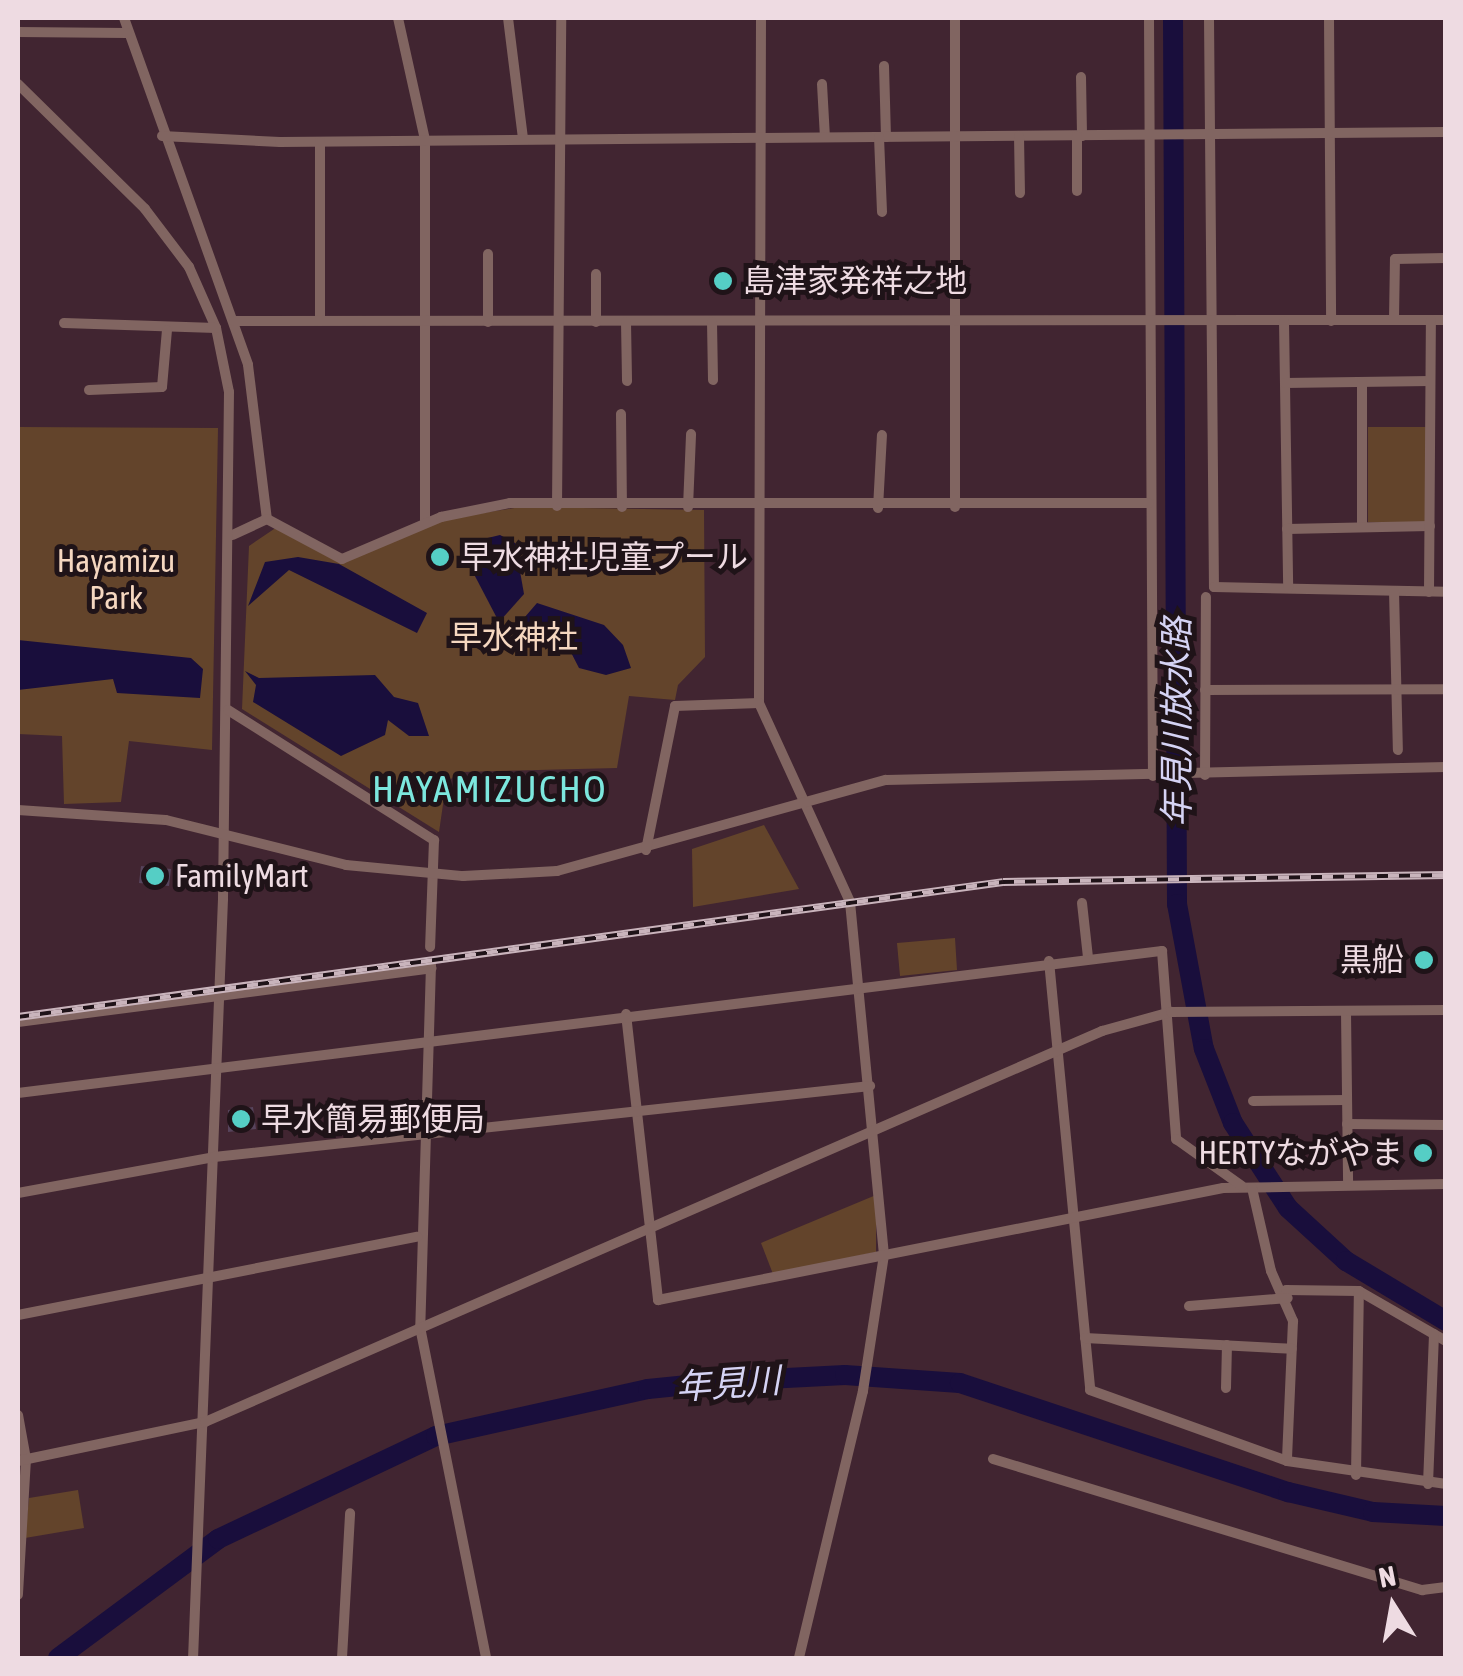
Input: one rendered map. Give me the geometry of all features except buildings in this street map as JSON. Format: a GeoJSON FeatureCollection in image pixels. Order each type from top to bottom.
{"type":"FeatureCollection","features":[{"type":"Feature","properties":{"kind":"street"},"geometry":{"type":"LineString","coordinates":[[124,18],[162,136],[234,321],[255,403],[267,518]]}},
{"type":"Feature","properties":{"kind":"street"},"geometry":{"type":"LineString","coordinates":[[398,18],[425,140],[425,522]]}},
{"type":"Feature","properties":{"kind":"street"},"geometry":{"type":"LineString","coordinates":[[508,18],[523,139]]}},
{"type":"Feature","properties":{"kind":"street"},"geometry":{"type":"LineString","coordinates":[[558,506],[561,18]]}},
{"type":"Feature","properties":{"kind":"street"},"geometry":{"type":"LineString","coordinates":[[761,18],[759,704],[850,902],[884,1254],[863,1391],[799,1658]]}},
{"type":"Feature","properties":{"kind":"street"},"geometry":{"type":"LineString","coordinates":[[955,18],[955,508]]}},
{"type":"Feature","properties":{"kind":"street"},"geometry":{"type":"LineString","coordinates":[[1149,18],[1153,776]]}},
{"type":"Feature","properties":{"kind":"street"},"geometry":{"type":"LineString","coordinates":[[1208,18],[1200,135],[1211,322],[1214,587],[1446,592]]}},
{"type":"Feature","properties":{"kind":"street"},"geometry":{"type":"LineString","coordinates":[[1329,18],[1330,321]]}},
{"type":"Feature","properties":{"kind":"street"},"geometry":{"type":"LineString","coordinates":[[18,32],[127,33]]}},
{"type":"Feature","properties":{"kind":"street"},"geometry":{"type":"LineString","coordinates":[[882,212],[884,66]]}},
{"type":"Feature","properties":{"kind":"street"},"geometry":{"type":"LineString","coordinates":[[1078,191],[1081,78]]}},
{"type":"Feature","properties":{"kind":"street"},"geometry":{"type":"LineString","coordinates":[[18,84],[168,238],[216,328],[231,408],[232,535],[220,994],[193,1658]]}},
{"type":"Feature","properties":{"kind":"street"},"geometry":{"type":"LineString","coordinates":[[822,84],[825,137]]}},
{"type":"Feature","properties":{"kind":"street"},"geometry":{"type":"LineString","coordinates":[[162,136],[320,142],[1446,132]]}},
{"type":"Feature","properties":{"kind":"street"},"geometry":{"type":"LineString","coordinates":[[1019,136],[1020,193]]}},
{"type":"Feature","properties":{"kind":"street"},"geometry":{"type":"LineString","coordinates":[[320,142],[320,320]]}},
{"type":"Feature","properties":{"kind":"street"},"geometry":{"type":"LineString","coordinates":[[488,254],[488,322]]}},
{"type":"Feature","properties":{"kind":"street"},"geometry":{"type":"LineString","coordinates":[[1394,320],[1395,259],[1446,258]]}},
{"type":"Feature","properties":{"kind":"street"},"geometry":{"type":"LineString","coordinates":[[596,274],[596,322]]}},
{"type":"Feature","properties":{"kind":"street"},"geometry":{"type":"LineString","coordinates":[[1429,592],[1430,320]]}},
{"type":"Feature","properties":{"kind":"street"},"geometry":{"type":"LineString","coordinates":[[234,321],[1446,320]]}},
{"type":"Feature","properties":{"kind":"street"},"geometry":{"type":"LineString","coordinates":[[1284,321],[1288,588]]}},
{"type":"Feature","properties":{"kind":"street"},"geometry":{"type":"LineString","coordinates":[[64,322],[167,330],[216,328]]}},
{"type":"Feature","properties":{"kind":"street"},"geometry":{"type":"LineString","coordinates":[[626,322],[627,381]]}},
{"type":"Feature","properties":{"kind":"street"},"geometry":{"type":"LineString","coordinates":[[712,322],[712,380]]}},
{"type":"Feature","properties":{"kind":"street"},"geometry":{"type":"LineString","coordinates":[[88,390],[162,387],[167,330]]}},
{"type":"Feature","properties":{"kind":"street"},"geometry":{"type":"LineString","coordinates":[[1285,383],[1430,381]]}},
{"type":"Feature","properties":{"kind":"street"},"geometry":{"type":"LineString","coordinates":[[1362,382],[1362,526]]}},
{"type":"Feature","properties":{"kind":"street"},"geometry":{"type":"LineString","coordinates":[[621,414],[622,507]]}},
{"type":"Feature","properties":{"kind":"street"},"geometry":{"type":"LineString","coordinates":[[688,507],[690,434]]}},
{"type":"Feature","properties":{"kind":"street"},"geometry":{"type":"LineString","coordinates":[[878,508],[882,435]]}},
{"type":"Feature","properties":{"kind":"street"},"geometry":{"type":"LineString","coordinates":[[267,518],[342,559],[425,522],[486,505],[955,508],[1150,503]]}},
{"type":"Feature","properties":{"kind":"street"},"geometry":{"type":"LineString","coordinates":[[232,535],[267,518]]}},
{"type":"Feature","properties":{"kind":"street"},"geometry":{"type":"LineString","coordinates":[[1287,528],[1430,526]]}},
{"type":"Feature","properties":{"kind":"street"},"geometry":{"type":"LineString","coordinates":[[1394,591],[1398,750]]}},
{"type":"Feature","properties":{"kind":"street"},"geometry":{"type":"LineString","coordinates":[[1200,775],[1206,597]]}},
{"type":"Feature","properties":{"kind":"street"},"geometry":{"type":"LineString","coordinates":[[1205,690],[1446,689]]}},
{"type":"Feature","properties":{"kind":"street"},"geometry":{"type":"LineString","coordinates":[[646,850],[675,706],[759,704]]}},
{"type":"Feature","properties":{"kind":"street"},"geometry":{"type":"LineString","coordinates":[[228,710],[428,835],[435,876],[430,947]]}},
{"type":"Feature","properties":{"kind":"street"},"geometry":{"type":"LineString","coordinates":[[18,810],[129,815],[346,866],[435,876],[557,870],[646,850],[804,798],[927,776],[1359,773],[1446,767]]}},
{"type":"Feature","properties":{"kind":"street"},"geometry":{"type":"LineString","coordinates":[[1082,903],[1088,958]]}},
{"type":"Feature","properties":{"kind":"street"},"geometry":{"type":"LineString","coordinates":[[18,1093],[217,1064],[1162,950],[1176,1139],[1247,1187],[1271,1271],[1287,1294],[1292,1349],[1286,1461]]}},
{"type":"Feature","properties":{"kind":"street"},"geometry":{"type":"LineString","coordinates":[[1049,961],[1084,1338],[1095,1394],[1286,1461],[1356,1475],[1446,1484]]}},
{"type":"Feature","properties":{"kind":"street"},"geometry":{"type":"LineString","coordinates":[[18,1022],[430,966],[416,1237],[420,1327],[486,1658]]}},
{"type":"Feature","properties":{"kind":"street"},"geometry":{"type":"LineString","coordinates":[[22,1460],[205,1422],[875,1131],[1057,1047],[1168,1013],[1446,1010]]}},
{"type":"Feature","properties":{"kind":"street"},"geometry":{"type":"LineString","coordinates":[[1346,1012],[1348,1185]]}},
{"type":"Feature","properties":{"kind":"street"},"geometry":{"type":"LineString","coordinates":[[626,1014],[658,1300],[1247,1187],[1446,1184]]}},
{"type":"Feature","properties":{"kind":"street"},"geometry":{"type":"LineString","coordinates":[[18,1193],[214,1157],[870,1086]]}},
{"type":"Feature","properties":{"kind":"street"},"geometry":{"type":"LineString","coordinates":[[1253,1102],[1347,1100]]}},
{"type":"Feature","properties":{"kind":"street"},"geometry":{"type":"LineString","coordinates":[[1347,1124],[1446,1125]]}},
{"type":"Feature","properties":{"kind":"street"},"geometry":{"type":"LineString","coordinates":[[18,1315],[416,1237]]}},
{"type":"Feature","properties":{"kind":"street"},"geometry":{"type":"LineString","coordinates":[[1356,1475],[1359,1291]]}},
{"type":"Feature","properties":{"kind":"street"},"geometry":{"type":"LineString","coordinates":[[1189,1306],[1287,1294],[1359,1291],[1446,1341]]}},
{"type":"Feature","properties":{"kind":"street"},"geometry":{"type":"LineString","coordinates":[[1428,1484],[1434,1334]]}},
{"type":"Feature","properties":{"kind":"street"},"geometry":{"type":"LineString","coordinates":[[1084,1338],[1292,1349]]}},
{"type":"Feature","properties":{"kind":"street"},"geometry":{"type":"LineString","coordinates":[[1226,1388],[1227,1346]]}},
{"type":"Feature","properties":{"kind":"street"},"geometry":{"type":"LineString","coordinates":[[18,1415],[22,1460],[18,1595]]}},
{"type":"Feature","properties":{"kind":"street"},"geometry":{"type":"LineString","coordinates":[[992,1459],[1422,1590],[1446,1586]]}},
{"type":"Feature","properties":{"kind":"street"},"geometry":{"type":"LineString","coordinates":[[342,1658],[350,1513]]}},
{"type":"Feature","properties":{"kind":"green space","name":"Hayamizu Park"},"geometry":{"type":"Polygon","coordinates":[[[18,427],[218,428],[212,750],[129,741],[121,802],[64,804],[62,736],[18,734],[18,427]]]}},
{"type":"Feature","properties":{"kind":"green space"},"geometry":{"type":"Polygon","coordinates":[[[1368,427],[1429,427],[1430,522],[1368,522],[1368,427]]]}},
{"type":"Feature","properties":{"kind":"green space","name":"早水神社"},"geometry":{"type":"Polygon","coordinates":[[[521,507],[704,510],[705,657],[678,685],[675,700],[629,696],[617,768],[458,772],[446,784],[439,832],[242,709],[249,546],[277,527],[336,560],[443,519],[521,507]]]}},
{"type":"Feature","properties":{"kind":"green space"},"geometry":{"type":"Polygon","coordinates":[[[764,825],[799,889],[693,907],[692,849],[764,825]]]}},
{"type":"Feature","properties":{"kind":"green space"},"geometry":{"type":"Polygon","coordinates":[[[955,938],[957,970],[900,976],[897,943],[955,938]]]}},
{"type":"Feature","properties":{"kind":"green space"},"geometry":{"type":"Polygon","coordinates":[[[876,1195],[876,1252],[773,1274],[761,1243],[876,1195]]]}},
{"type":"Feature","properties":{"kind":"green space"},"geometry":{"type":"Polygon","coordinates":[[[78,1490],[84,1528],[25,1538],[29,1498],[78,1490]]]}},
{"type":"Feature","properties":{"kind":"shaded area"},"geometry":{"type":"Polygon","coordinates":[[[500,535],[515,543],[524,594],[499,622],[465,557],[471,542],[500,535]]]}},
{"type":"Feature","properties":{"kind":"shaded area"},"geometry":{"type":"Polygon","coordinates":[[[298,557],[339,564],[427,613],[417,633],[289,570],[248,606],[265,562],[298,557]]]}},
{"type":"Feature","properties":{"kind":"shaded area"},"geometry":{"type":"Polygon","coordinates":[[[537,603],[604,625],[623,645],[631,668],[606,675],[579,668],[562,635],[532,639],[512,632],[537,603]]]}},
{"type":"Feature","properties":{"kind":"shaded area"},"geometry":{"type":"Polygon","coordinates":[[[18,640],[191,658],[203,669],[200,698],[117,693],[113,679],[18,690],[18,640]]]}},
{"type":"Feature","properties":{"kind":"shaded area"},"geometry":{"type":"Polygon","coordinates":[[[245,671],[259,678],[375,675],[394,697],[418,703],[429,736],[409,736],[388,720],[385,735],[341,756],[253,702],[256,685],[245,671]]]}},
{"type":"Feature","properties":{"kind":"waterway","name":"年見川放水路"},"geometry":{"type":"LineString","coordinates":[[1173,18],[1177,904],[1204,1049],[1233,1123],[1288,1208],[1346,1261],[1446,1321]]}},
{"type":"Feature","properties":{"kind":"waterway","name":"年見川"},"geometry":{"type":"LineString","coordinates":[[58,1658],[218,1539],[436,1436],[648,1389],[845,1375],[960,1383],[1288,1492],[1373,1512],[1446,1516]]}},
{"type":"Feature","properties":{"kind":"railway"},"geometry":{"type":"LineString","coordinates":[[18,1017],[1003,882],[1446,875]]}},
{"type":"Feature","properties":{"kind":"place","name":"島津家発祥之地"},"geometry":{"type":"Point","coordinates":[723,281]}},
{"type":"Feature","properties":{"kind":"place","name":"早水神社児童プール"},"geometry":{"type":"Point","coordinates":[440,557]}},
{"type":"Feature","properties":{"kind":"place","name":"FamilyMart"},"geometry":{"type":"Point","coordinates":[155,876]}},
{"type":"Feature","properties":{"kind":"place","name":"黒船"},"geometry":{"type":"Point","coordinates":[1424,960]}},
{"type":"Feature","properties":{"kind":"place","name":"早水簡易郵便局"},"geometry":{"type":"Point","coordinates":[241,1119]}},
{"type":"Feature","properties":{"kind":"place","name":"HERTYながやま"},"geometry":{"type":"Point","coordinates":[1423,1153]}},
{"type":"Feature","properties":{"kind":"district","name":"HAYAMIZUCHO"},"geometry":{"type":"Point","coordinates":[490,789]}}]}
